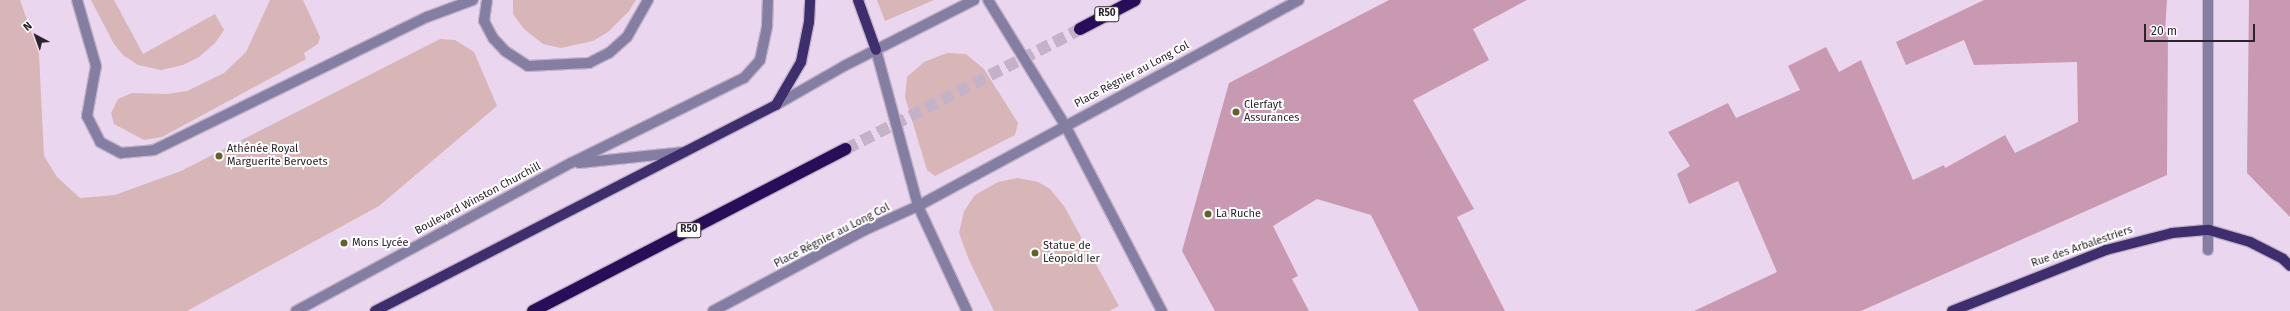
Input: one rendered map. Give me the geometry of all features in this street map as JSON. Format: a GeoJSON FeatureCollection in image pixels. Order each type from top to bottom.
{"type":"FeatureCollection","features":[{"type":"Feature","properties":{"kind":"highway","name":"R50"},"geometry":{"type":"LineString","coordinates":[[1080,29],[1135,0]]}},
{"type":"Feature","properties":{"kind":"highway","name":"R50"},"geometry":{"type":"LineString","coordinates":[[533,311],[846,148]]}},
{"type":"Feature","properties":{"kind":"main road"},"geometry":{"type":"LineString","coordinates":[[375,311],[776,105],[801,62],[809,22],[810,0]]}},
{"type":"Feature","properties":{"kind":"main road"},"geometry":{"type":"LineString","coordinates":[[858,0],[876,50]]}},
{"type":"Feature","properties":{"kind":"main road","name":"Rue des Arbalestriers"},"geometry":{"type":"LineString","coordinates":[[1952,311],[2106,250],[2158,236],[2208,230],[2250,242],[2283,259],[2290,266]]}},
{"type":"Feature","properties":{"kind":"street"},"geometry":{"type":"LineString","coordinates":[[77,0],[96,66],[87,116],[100,142],[121,153],[154,150],[427,17],[472,0]]}},
{"type":"Feature","properties":{"kind":"street"},"geometry":{"type":"LineString","coordinates":[[487,0],[484,21],[493,38],[505,51],[528,66],[589,63],[609,53],[626,37],[648,0]]}},
{"type":"Feature","properties":{"kind":"street"},"geometry":{"type":"LineString","coordinates":[[571,163],[744,78],[760,60],[767,26],[768,0]]}},
{"type":"Feature","properties":{"kind":"street"},"geometry":{"type":"LineString","coordinates":[[776,105],[876,50],[974,0]]}},
{"type":"Feature","properties":{"kind":"street"},"geometry":{"type":"LineString","coordinates":[[988,0],[1065,125],[1162,311]]}},
{"type":"Feature","properties":{"kind":"street","name":"Place Régnier au Long Col"},"geometry":{"type":"LineString","coordinates":[[713,311],[757,289],[865,230],[918,206],[1065,125],[1299,0]]}},
{"type":"Feature","properties":{"kind":"street"},"geometry":{"type":"LineString","coordinates":[[2208,0],[2208,250]]}},
{"type":"Feature","properties":{"kind":"street"},"geometry":{"type":"LineString","coordinates":[[876,50],[918,206],[968,311]]}},
{"type":"Feature","properties":{"kind":"street","name":"Boulevard Winston Churchill"},"geometry":{"type":"LineString","coordinates":[[296,311],[571,163],[685,152]]}},
{"type":"Feature","properties":{"kind":"shaded area"},"geometry":{"type":"Polygon","coordinates":[[[0,0],[20,0],[39,54],[44,156],[57,177],[80,198],[115,195],[181,171],[440,39],[455,40],[474,52],[497,106],[379,206],[187,311],[0,311],[0,0]]]}},
{"type":"Feature","properties":{"kind":"shaded area"},"geometry":{"type":"Polygon","coordinates":[[[91,0],[114,0],[143,54],[215,14],[224,30],[215,43],[199,57],[183,65],[161,70],[138,65],[123,55],[114,44],[91,0]]]}},
{"type":"Feature","properties":{"kind":"shaded area"},"geometry":{"type":"Polygon","coordinates":[[[270,0],[303,0],[320,37],[318,44],[304,53],[306,59],[162,137],[144,140],[114,124],[111,113],[118,99],[132,93],[167,94],[187,91],[224,73],[246,52],[270,0]]]}},
{"type":"Feature","properties":{"kind":"shaded area"},"geometry":{"type":"Polygon","coordinates":[[[513,0],[636,0],[629,11],[608,32],[593,41],[561,48],[543,44],[524,29],[513,14],[513,0]]]}},
{"type":"Feature","properties":{"kind":"shaded area"},"geometry":{"type":"Polygon","coordinates":[[[877,0],[934,0],[885,21],[877,0]]]}},
{"type":"Feature","properties":{"kind":"shaded area"},"geometry":{"type":"Polygon","coordinates":[[[947,53],[966,54],[984,69],[1018,123],[1015,135],[935,176],[927,170],[905,97],[907,77],[924,62],[947,53]]]}},
{"type":"Feature","properties":{"kind":"shaded area"},"geometry":{"type":"Polygon","coordinates":[[[1018,178],[1038,182],[1050,189],[1064,206],[1119,306],[1109,311],[994,311],[969,260],[959,233],[964,211],[975,195],[998,182],[1018,178]]]}},
{"type":"Feature","properties":{"kind":"building"},"geometry":{"type":"Polygon","coordinates":[[[1389,0],[1527,0],[1473,29],[1489,60],[1413,100],[1474,209],[1457,217],[1505,311],[1419,311],[1371,215],[1317,199],[1273,226],[1298,276],[1292,279],[1309,311],[1215,311],[1182,251],[1229,83],[1389,0]]]}},
{"type":"Feature","properties":{"kind":"building"},"geometry":{"type":"Polygon","coordinates":[[[1984,0],[2167,0],[2165,32],[2168,32],[2167,175],[1861,311],[1694,311],[1777,272],[1738,181],[1689,204],[1677,174],[1690,166],[1668,132],[1728,103],[1736,118],[1800,90],[1788,66],[1826,47],[1839,72],[1861,60],[1913,180],[1944,165],[1945,168],[2005,135],[2015,153],[2078,122],[2077,62],[1974,65],[1964,40],[1906,65],[1896,42],[1984,0]]]}},
{"type":"Feature","properties":{"kind":"building"},"geometry":{"type":"Polygon","coordinates":[[[2249,0],[2290,0],[2290,217],[2247,173],[2249,0]]]}},
{"type":"Feature","properties":{"kind":"tunnel"},"geometry":{"type":"LineString","coordinates":[[846,149],[1080,29]]}},
{"type":"Feature","properties":{"kind":"place","name":"Clerfayt Assurances"},"geometry":{"type":"Point","coordinates":[1236,112]}},
{"type":"Feature","properties":{"kind":"place","name":"Athénée Royal Marguerite Bervoets"},"geometry":{"type":"Point","coordinates":[219,156]}},
{"type":"Feature","properties":{"kind":"place","name":"La Ruche"},"geometry":{"type":"Point","coordinates":[1208,214]}},
{"type":"Feature","properties":{"kind":"place","name":"Mons Lycée"},"geometry":{"type":"Point","coordinates":[344,243]}},
{"type":"Feature","properties":{"kind":"place","name":"Statue de Léopold Ier"},"geometry":{"type":"Point","coordinates":[1035,253]}}]}
